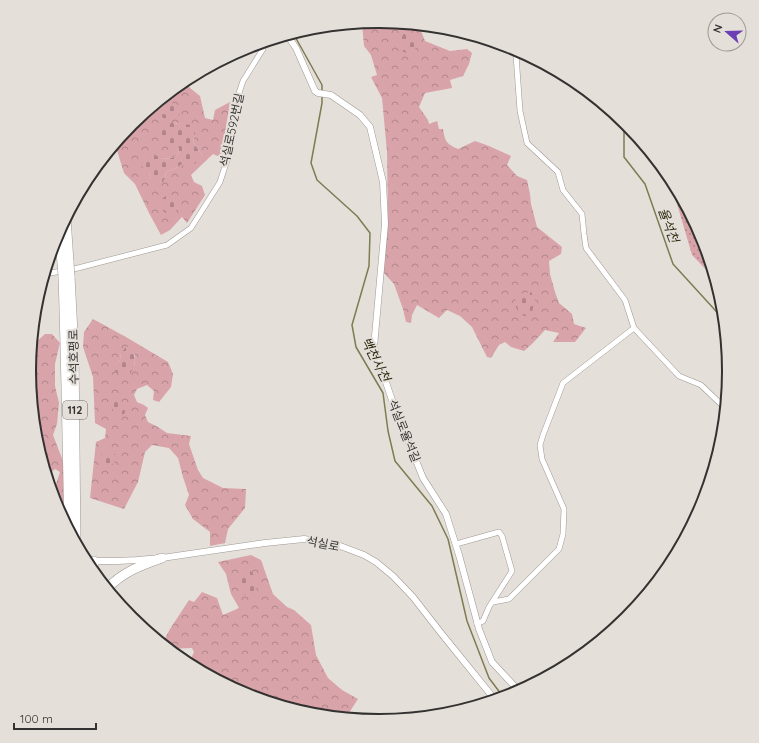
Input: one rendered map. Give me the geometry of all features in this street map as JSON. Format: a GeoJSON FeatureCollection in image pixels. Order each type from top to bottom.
{"type":"FeatureCollection","features":[{"type":"Feature","properties":{"kind":"highway","name":"수석호평로"},"geometry":{"type":"LineString","coordinates":[[66,232],[65,263],[74,352],[76,532]]}},
{"type":"Feature","properties":{"kind":"highway","name":"수석호평로"},"geometry":{"type":"LineString","coordinates":[[61,242],[65,263]]}},
{"type":"Feature","properties":{"kind":"highway","name":"수석호평로"},"geometry":{"type":"LineString","coordinates":[[66,276],[66,440],[69,518]]}},
{"type":"Feature","properties":{"kind":"highway"},"geometry":{"type":"LineString","coordinates":[[111,585],[128,571],[162,558]]}},
{"type":"Feature","properties":{"kind":"street","name":"석실로율석길"},"geometry":{"type":"LineString","coordinates":[[291,40],[296,48],[315,91],[318,93],[331,95],[360,115],[370,127],[383,182],[385,224],[374,347],[397,413],[423,478],[446,514],[456,544],[477,624],[492,662],[515,687]]}},
{"type":"Feature","properties":{"kind":"street","name":"석실로592번길"},"geometry":{"type":"LineString","coordinates":[[51,273],[78,268],[168,245],[191,228],[220,182],[227,160],[230,128],[239,93],[243,81],[263,48]]}},
{"type":"Feature","properties":{"kind":"street"},"geometry":{"type":"LineString","coordinates":[[516,56],[520,111],[527,143],[558,172],[563,190],[582,214],[586,248],[626,300],[634,328],[679,376],[701,385],[721,404]]}},
{"type":"Feature","properties":{"kind":"street"},"geometry":{"type":"LineString","coordinates":[[493,602],[509,599],[559,549],[563,534],[564,508],[542,459],[540,445],[564,383],[634,328]]}},
{"type":"Feature","properties":{"kind":"street"},"geometry":{"type":"LineString","coordinates":[[456,544],[499,532],[502,536],[512,571],[489,607],[483,621],[477,624]]}},
{"type":"Feature","properties":{"kind":"street","name":"석실로"},"geometry":{"type":"LineString","coordinates":[[94,561],[162,558],[265,542],[304,539],[335,544],[364,555],[376,562],[393,576],[413,597],[492,696]]}},
{"type":"Feature","properties":{"kind":"green space"},"geometry":{"type":"Polygon","coordinates":[[[363,29],[402,29],[421,31],[425,41],[450,51],[467,49],[472,53],[469,64],[463,76],[450,80],[452,88],[425,93],[419,107],[429,124],[437,121],[439,129],[443,129],[446,140],[451,146],[458,149],[475,141],[489,146],[511,156],[507,165],[517,176],[527,180],[537,227],[562,247],[561,254],[549,261],[550,274],[559,303],[572,314],[574,324],[586,328],[575,342],[553,342],[559,333],[545,330],[524,351],[511,347],[505,342],[499,345],[491,358],[487,357],[472,327],[460,316],[447,310],[439,318],[417,305],[412,315],[411,323],[406,322],[394,284],[382,271],[388,219],[387,152],[382,98],[371,77],[377,75],[371,55],[364,46],[363,29]]]}},
{"type":"Feature","properties":{"kind":"green space"},"geometry":{"type":"Polygon","coordinates":[[[411,32],[416,40],[415,51],[408,54],[400,50],[400,40],[404,33],[411,32]]]}},
{"type":"Feature","properties":{"kind":"green space"},"geometry":{"type":"Polygon","coordinates":[[[189,86],[200,96],[205,118],[213,120],[215,110],[230,102],[220,157],[213,154],[191,175],[194,182],[202,186],[205,195],[187,223],[182,217],[170,230],[161,235],[135,184],[124,173],[117,150],[153,113],[189,86]],[[172,123],[179,147],[178,155],[172,158],[161,159],[149,173],[151,179],[165,178],[166,172],[176,168],[182,163],[202,155],[193,142],[195,134],[181,124],[172,123]]]}},
{"type":"Feature","properties":{"kind":"green space"},"geometry":{"type":"Polygon","coordinates":[[[168,102],[178,105],[183,111],[176,117],[168,119],[161,117],[155,112],[168,102]]]}},
{"type":"Feature","properties":{"kind":"green space"},"geometry":{"type":"Polygon","coordinates":[[[172,123],[192,125],[195,134],[193,142],[202,155],[197,162],[187,169],[182,164],[166,172],[165,178],[161,185],[156,185],[151,179],[149,173],[141,165],[143,156],[150,151],[161,159],[172,158],[178,155],[179,148],[170,147],[159,141],[156,131],[162,126],[172,123]]]}},
{"type":"Feature","properties":{"kind":"green space"},"geometry":{"type":"Polygon","coordinates":[[[167,195],[178,205],[175,212],[168,215],[162,210],[162,199],[167,195]]]}},
{"type":"Feature","properties":{"kind":"green space"},"geometry":{"type":"Polygon","coordinates":[[[675,197],[697,240],[708,272],[692,255],[675,197]]]}},
{"type":"Feature","properties":{"kind":"green space"},"geometry":{"type":"Polygon","coordinates":[[[531,292],[535,300],[531,316],[521,315],[514,302],[520,294],[531,292]]]}},
{"type":"Feature","properties":{"kind":"green space"},"geometry":{"type":"Polygon","coordinates":[[[93,319],[168,362],[173,374],[171,387],[159,402],[153,400],[154,391],[147,385],[137,389],[134,395],[137,402],[148,408],[145,415],[148,422],[167,433],[191,436],[189,444],[198,470],[203,478],[223,488],[246,489],[245,508],[228,529],[225,543],[210,546],[210,532],[193,519],[185,505],[189,495],[178,458],[169,448],[152,445],[145,452],[138,482],[124,509],[90,498],[96,442],[105,438],[106,429],[95,423],[93,377],[83,347],[84,332],[93,319]],[[121,353],[120,360],[117,363],[135,366],[135,354],[121,353]]]}},
{"type":"Feature","properties":{"kind":"green space"},"geometry":{"type":"Polygon","coordinates":[[[45,334],[52,334],[60,343],[55,364],[55,386],[59,403],[57,424],[53,435],[63,461],[64,507],[55,486],[60,472],[55,469],[51,472],[39,416],[36,372],[38,341],[45,334]]]}},
{"type":"Feature","properties":{"kind":"green space"},"geometry":{"type":"Polygon","coordinates":[[[130,346],[135,348],[135,366],[130,374],[123,375],[114,370],[120,360],[121,353],[126,347],[130,346]]]}},
{"type":"Feature","properties":{"kind":"green space"},"geometry":{"type":"Polygon","coordinates":[[[111,399],[120,401],[124,405],[124,414],[119,415],[109,406],[111,399]]]}},
{"type":"Feature","properties":{"kind":"green space"},"geometry":{"type":"Polygon","coordinates":[[[109,450],[116,456],[114,463],[108,466],[100,457],[103,452],[109,450]]]}},
{"type":"Feature","properties":{"kind":"green space"},"geometry":{"type":"Polygon","coordinates":[[[251,555],[261,560],[273,594],[287,607],[294,610],[311,625],[316,655],[328,678],[342,690],[358,699],[349,713],[312,708],[291,703],[248,689],[228,680],[191,658],[194,652],[192,648],[177,649],[164,639],[189,600],[194,602],[202,592],[217,598],[223,615],[239,608],[231,594],[226,574],[218,562],[251,555]]]}},
{"type":"Feature","properties":{"kind":"green space"},"geometry":{"type":"Polygon","coordinates":[[[250,570],[257,579],[255,592],[248,597],[242,592],[240,579],[242,572],[250,570]]]}},
{"type":"Feature","properties":{"kind":"waterway","name":"백천사천"},"geometry":{"type":"LineString","coordinates":[[296,39],[322,85],[322,92]]}},
{"type":"Feature","properties":{"kind":"waterway","name":"백천사천"},"geometry":{"type":"LineString","coordinates":[[322,95],[322,103],[311,163],[317,180],[357,216],[370,233],[369,266],[352,325],[356,347],[383,393],[388,431],[395,461],[432,506],[448,539],[467,621],[489,678],[500,693]]}},
{"type":"Feature","properties":{"kind":"waterway","name":"율석천"},"geometry":{"type":"LineString","coordinates":[[624,131],[624,157],[645,184],[673,264],[718,313]]}}]}
